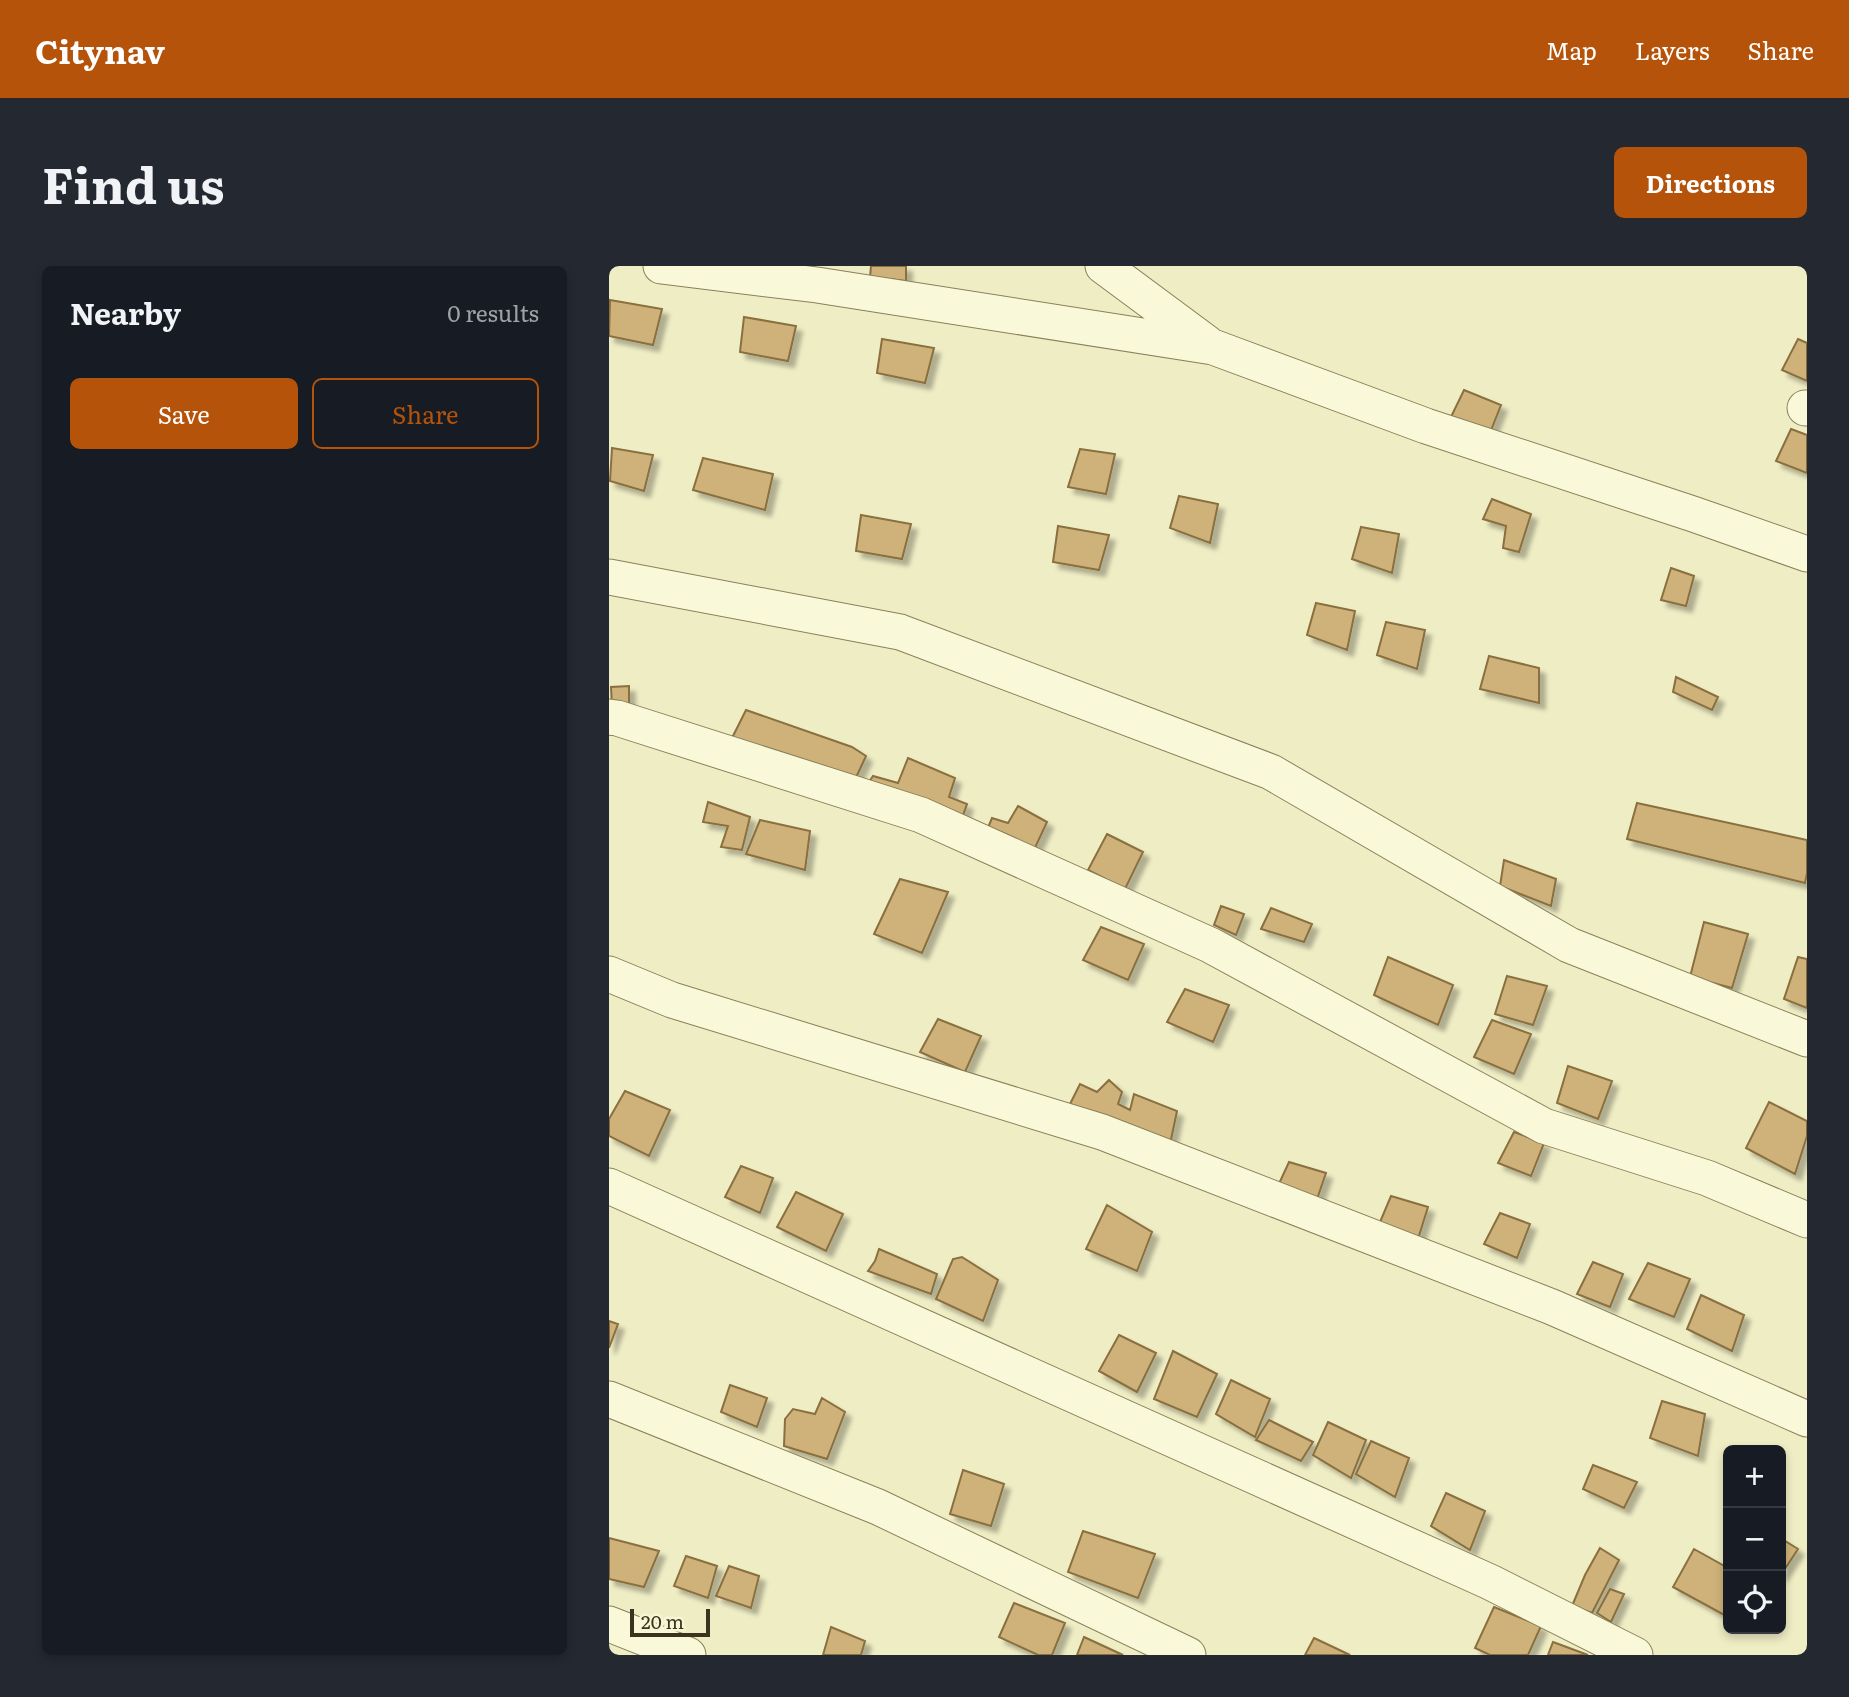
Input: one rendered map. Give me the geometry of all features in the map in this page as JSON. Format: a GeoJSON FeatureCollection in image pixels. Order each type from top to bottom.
{"type":"FeatureCollection","features":[{"type":"Feature","properties":{"kind":"street"},"geometry":{"type":"LineString","coordinates":[[661,266],[817,285],[1213,347],[1426,426],[1807,554]]}},
{"type":"Feature","properties":{"kind":"street"},"geometry":{"type":"LineString","coordinates":[[1103,266],[1213,347]]}},
{"type":"Feature","properties":{"kind":"street"},"geometry":{"type":"LineString","coordinates":[[609,577],[900,632],[1271,772],[1569,945],[1807,1039]]}},
{"type":"Feature","properties":{"kind":"street"},"geometry":{"type":"LineString","coordinates":[[609,717],[921,815],[1210,946],[1544,1126],[1707,1178],[1807,1220]]}},
{"type":"Feature","properties":{"kind":"street"},"geometry":{"type":"LineString","coordinates":[[609,974],[672,1000],[1102,1132],[1552,1307],[1807,1419]]}},
{"type":"Feature","properties":{"kind":"street"},"geometry":{"type":"LineString","coordinates":[[609,1186],[1490,1582],[1635,1655]]}},
{"type":"Feature","properties":{"kind":"street"},"geometry":{"type":"LineString","coordinates":[[609,1399],[878,1507],[1188,1655]]}},
{"type":"Feature","properties":{"kind":"street"},"geometry":{"type":"LineString","coordinates":[[609,1624],[688,1655]]}},
{"type":"Feature","properties":{"kind":"building"},"geometry":{"type":"Polygon","coordinates":[[[871,266],[906,266],[906,281],[870,277],[871,266]]]}},
{"type":"Feature","properties":{"kind":"building"},"geometry":{"type":"Polygon","coordinates":[[[610,300],[662,309],[653,345],[609,336],[610,300]]]}},
{"type":"Feature","properties":{"kind":"building"},"geometry":{"type":"Polygon","coordinates":[[[744,317],[796,326],[788,361],[740,352],[744,317]]]}},
{"type":"Feature","properties":{"kind":"building"},"geometry":{"type":"Polygon","coordinates":[[[882,339],[934,348],[925,383],[877,373],[882,339]]]}},
{"type":"Feature","properties":{"kind":"building"},"geometry":{"type":"Polygon","coordinates":[[[1798,339],[1807,343],[1807,381],[1782,370],[1798,339]]]}},
{"type":"Feature","properties":{"kind":"building"},"geometry":{"type":"Polygon","coordinates":[[[1464,390],[1501,405],[1488,438],[1449,421],[1464,390]]]}},
{"type":"Feature","properties":{"kind":"building"},"geometry":{"type":"Polygon","coordinates":[[[1791,429],[1807,435],[1807,473],[1776,461],[1791,429]]]}},
{"type":"Feature","properties":{"kind":"building"},"geometry":{"type":"Polygon","coordinates":[[[612,448],[653,455],[644,491],[610,481],[612,448]]]}},
{"type":"Feature","properties":{"kind":"building"},"geometry":{"type":"Polygon","coordinates":[[[1080,449],[1115,454],[1106,494],[1068,487],[1080,449]]]}},
{"type":"Feature","properties":{"kind":"building"},"geometry":{"type":"Polygon","coordinates":[[[703,458],[773,474],[765,510],[693,490],[703,458]]]}},
{"type":"Feature","properties":{"kind":"building"},"geometry":{"type":"Polygon","coordinates":[[[1179,496],[1218,504],[1210,543],[1170,528],[1179,496]]]}},
{"type":"Feature","properties":{"kind":"building"},"geometry":{"type":"Polygon","coordinates":[[[1492,499],[1531,514],[1519,552],[1503,548],[1506,526],[1483,519],[1492,499]]]}},
{"type":"Feature","properties":{"kind":"building"},"geometry":{"type":"Polygon","coordinates":[[[861,515],[911,524],[902,559],[856,551],[861,515]]]}},
{"type":"Feature","properties":{"kind":"building"},"geometry":{"type":"Polygon","coordinates":[[[1058,526],[1109,535],[1099,570],[1053,562],[1058,526]]]}},
{"type":"Feature","properties":{"kind":"building"},"geometry":{"type":"Polygon","coordinates":[[[1361,527],[1399,534],[1392,573],[1352,559],[1361,527]]]}},
{"type":"Feature","properties":{"kind":"building"},"geometry":{"type":"Polygon","coordinates":[[[1671,568],[1694,576],[1686,606],[1661,600],[1671,568]]]}},
{"type":"Feature","properties":{"kind":"building"},"geometry":{"type":"Polygon","coordinates":[[[1316,603],[1355,611],[1347,650],[1307,635],[1316,603]]]}},
{"type":"Feature","properties":{"kind":"building"},"geometry":{"type":"Polygon","coordinates":[[[1386,622],[1425,630],[1417,669],[1377,655],[1386,622]]]}},
{"type":"Feature","properties":{"kind":"building"},"geometry":{"type":"Polygon","coordinates":[[[1489,656],[1539,668],[1539,703],[1480,689],[1489,656]]]}},
{"type":"Feature","properties":{"kind":"building"},"geometry":{"type":"Polygon","coordinates":[[[1676,677],[1718,697],[1712,710],[1673,692],[1676,677]]]}},
{"type":"Feature","properties":{"kind":"building"},"geometry":{"type":"Polygon","coordinates":[[[629,686],[629,707],[612,707],[611,687],[629,686]]]}},
{"type":"Feature","properties":{"kind":"building"},"geometry":{"type":"Polygon","coordinates":[[[746,710],[852,747],[866,756],[853,784],[729,744],[746,710]]]}},
{"type":"Feature","properties":{"kind":"building"},"geometry":{"type":"Polygon","coordinates":[[[908,758],[955,778],[949,797],[967,804],[961,821],[865,788],[873,776],[898,783],[908,758]]]}},
{"type":"Feature","properties":{"kind":"building"},"geometry":{"type":"Polygon","coordinates":[[[708,802],[750,817],[742,850],[721,847],[728,826],[703,822],[708,802]]]}},
{"type":"Feature","properties":{"kind":"building"},"geometry":{"type":"Polygon","coordinates":[[[1637,803],[1807,840],[1805,883],[1627,839],[1637,803]]]}},
{"type":"Feature","properties":{"kind":"building"},"geometry":{"type":"Polygon","coordinates":[[[1018,806],[1047,822],[1034,850],[987,830],[992,818],[1008,823],[1018,806]]]}},
{"type":"Feature","properties":{"kind":"building"},"geometry":{"type":"Polygon","coordinates":[[[760,820],[810,831],[805,870],[746,854],[760,820]]]}},
{"type":"Feature","properties":{"kind":"building"},"geometry":{"type":"Polygon","coordinates":[[[1107,834],[1143,852],[1125,889],[1088,870],[1107,834]]]}},
{"type":"Feature","properties":{"kind":"building"},"geometry":{"type":"Polygon","coordinates":[[[1504,860],[1556,879],[1551,906],[1500,886],[1504,860]]]}},
{"type":"Feature","properties":{"kind":"building"},"geometry":{"type":"Polygon","coordinates":[[[900,879],[948,892],[922,953],[874,934],[900,879]]]}},
{"type":"Feature","properties":{"kind":"building"},"geometry":{"type":"Polygon","coordinates":[[[1221,906],[1244,914],[1236,935],[1214,925],[1221,906]]]}},
{"type":"Feature","properties":{"kind":"building"},"geometry":{"type":"Polygon","coordinates":[[[1271,908],[1312,924],[1304,942],[1261,929],[1271,908]]]}},
{"type":"Feature","properties":{"kind":"building"},"geometry":{"type":"Polygon","coordinates":[[[1704,922],[1748,934],[1732,988],[1690,977],[1704,922]]]}},
{"type":"Feature","properties":{"kind":"building"},"geometry":{"type":"Polygon","coordinates":[[[1101,927],[1144,944],[1128,980],[1083,960],[1101,927]]]}},
{"type":"Feature","properties":{"kind":"building"},"geometry":{"type":"Polygon","coordinates":[[[1388,957],[1453,985],[1438,1025],[1374,995],[1388,957]]]}},
{"type":"Feature","properties":{"kind":"building"},"geometry":{"type":"Polygon","coordinates":[[[1798,957],[1807,959],[1807,1008],[1784,999],[1798,957]]]}},
{"type":"Feature","properties":{"kind":"building"},"geometry":{"type":"Polygon","coordinates":[[[1507,976],[1547,986],[1533,1025],[1495,1014],[1507,976]]]}},
{"type":"Feature","properties":{"kind":"building"},"geometry":{"type":"Polygon","coordinates":[[[1185,989],[1229,1005],[1213,1042],[1167,1022],[1185,989]]]}},
{"type":"Feature","properties":{"kind":"building"},"geometry":{"type":"Polygon","coordinates":[[[938,1019],[981,1036],[965,1072],[920,1052],[938,1019]]]}},
{"type":"Feature","properties":{"kind":"building"},"geometry":{"type":"Polygon","coordinates":[[[1492,1020],[1531,1034],[1514,1074],[1474,1057],[1492,1020]]]}},
{"type":"Feature","properties":{"kind":"building"},"geometry":{"type":"Polygon","coordinates":[[[1568,1066],[1612,1081],[1598,1119],[1557,1103],[1568,1066]]]}},
{"type":"Feature","properties":{"kind":"building"},"geometry":{"type":"Polygon","coordinates":[[[1109,1080],[1122,1092],[1118,1104],[1130,1110],[1134,1094],[1177,1111],[1169,1149],[1069,1106],[1080,1084],[1097,1092],[1109,1080]]]}},
{"type":"Feature","properties":{"kind":"building"},"geometry":{"type":"Polygon","coordinates":[[[625,1091],[670,1110],[649,1156],[609,1136],[609,1119],[625,1091]]]}},
{"type":"Feature","properties":{"kind":"building"},"geometry":{"type":"Polygon","coordinates":[[[1769,1102],[1807,1121],[1807,1136],[1795,1174],[1746,1148],[1769,1102]]]}},
{"type":"Feature","properties":{"kind":"building"},"geometry":{"type":"Polygon","coordinates":[[[1514,1132],[1544,1143],[1531,1176],[1498,1163],[1514,1132]]]}},
{"type":"Feature","properties":{"kind":"building"},"geometry":{"type":"Polygon","coordinates":[[[1289,1162],[1326,1173],[1315,1205],[1277,1188],[1289,1162]]]}},
{"type":"Feature","properties":{"kind":"building"},"geometry":{"type":"Polygon","coordinates":[[[741,1166],[773,1178],[760,1213],[725,1197],[741,1166]]]}},
{"type":"Feature","properties":{"kind":"building"},"geometry":{"type":"Polygon","coordinates":[[[796,1192],[843,1214],[826,1251],[777,1227],[796,1192]]]}},
{"type":"Feature","properties":{"kind":"building"},"geometry":{"type":"Polygon","coordinates":[[[1391,1196],[1428,1207],[1418,1239],[1380,1222],[1391,1196]]]}},
{"type":"Feature","properties":{"kind":"building"},"geometry":{"type":"Polygon","coordinates":[[[1107,1205],[1152,1232],[1137,1271],[1086,1249],[1107,1205]]]}},
{"type":"Feature","properties":{"kind":"building"},"geometry":{"type":"Polygon","coordinates":[[[1500,1213],[1530,1224],[1517,1258],[1484,1244],[1500,1213]]]}},
{"type":"Feature","properties":{"kind":"building"},"geometry":{"type":"Polygon","coordinates":[[[879,1249],[937,1274],[931,1294],[868,1271],[879,1249]]]}},
{"type":"Feature","properties":{"kind":"building"},"geometry":{"type":"Polygon","coordinates":[[[962,1257],[998,1280],[983,1321],[936,1299],[953,1259],[962,1257]]]}},
{"type":"Feature","properties":{"kind":"building"},"geometry":{"type":"Polygon","coordinates":[[[1593,1262],[1623,1274],[1610,1307],[1577,1294],[1593,1262]]]}},
{"type":"Feature","properties":{"kind":"building"},"geometry":{"type":"Polygon","coordinates":[[[1648,1263],[1690,1279],[1674,1317],[1629,1299],[1648,1263]]]}},
{"type":"Feature","properties":{"kind":"building"},"geometry":{"type":"Polygon","coordinates":[[[1701,1295],[1744,1315],[1732,1351],[1687,1329],[1701,1295]]]}},
{"type":"Feature","properties":{"kind":"building"},"geometry":{"type":"Polygon","coordinates":[[[609,1321],[618,1324],[609,1348],[609,1321]]]}},
{"type":"Feature","properties":{"kind":"building"},"geometry":{"type":"Polygon","coordinates":[[[1119,1335],[1156,1353],[1137,1392],[1099,1371],[1119,1335]]]}},
{"type":"Feature","properties":{"kind":"building"},"geometry":{"type":"Polygon","coordinates":[[[1173,1351],[1217,1374],[1197,1417],[1154,1399],[1173,1351]]]}},
{"type":"Feature","properties":{"kind":"building"},"geometry":{"type":"Polygon","coordinates":[[[1231,1380],[1270,1399],[1255,1437],[1216,1414],[1231,1380]]]}},
{"type":"Feature","properties":{"kind":"building"},"geometry":{"type":"Polygon","coordinates":[[[730,1385],[767,1398],[757,1427],[721,1412],[730,1385]]]}},
{"type":"Feature","properties":{"kind":"building"},"geometry":{"type":"Polygon","coordinates":[[[822,1398],[845,1412],[827,1459],[784,1446],[785,1419],[793,1409],[815,1414],[822,1398]]]}},
{"type":"Feature","properties":{"kind":"building"},"geometry":{"type":"Polygon","coordinates":[[[1662,1401],[1705,1414],[1698,1456],[1650,1438],[1662,1401]]]}},
{"type":"Feature","properties":{"kind":"building"},"geometry":{"type":"Polygon","coordinates":[[[1269,1420],[1313,1442],[1301,1461],[1256,1440],[1269,1420]]]}},
{"type":"Feature","properties":{"kind":"building"},"geometry":{"type":"Polygon","coordinates":[[[1328,1422],[1366,1440],[1351,1478],[1313,1455],[1328,1422]]]}},
{"type":"Feature","properties":{"kind":"building"},"geometry":{"type":"Polygon","coordinates":[[[1371,1441],[1409,1458],[1395,1497],[1356,1474],[1371,1441]]]}},
{"type":"Feature","properties":{"kind":"building"},"geometry":{"type":"Polygon","coordinates":[[[1593,1465],[1637,1482],[1624,1508],[1583,1489],[1593,1465]]]}},
{"type":"Feature","properties":{"kind":"building"},"geometry":{"type":"Polygon","coordinates":[[[963,1470],[1004,1484],[991,1526],[950,1514],[963,1470]]]}},
{"type":"Feature","properties":{"kind":"building"},"geometry":{"type":"Polygon","coordinates":[[[1446,1493],[1485,1511],[1470,1550],[1431,1526],[1446,1493]]]}},
{"type":"Feature","properties":{"kind":"building"},"geometry":{"type":"Polygon","coordinates":[[[1083,1531],[1155,1554],[1138,1598],[1068,1572],[1083,1531]]]}},
{"type":"Feature","properties":{"kind":"building"},"geometry":{"type":"Polygon","coordinates":[[[609,1538],[659,1551],[644,1587],[609,1579],[609,1538]]]}},
{"type":"Feature","properties":{"kind":"building"},"geometry":{"type":"Polygon","coordinates":[[[1786,1542],[1798,1549],[1786,1567],[1786,1542]]]}},
{"type":"Feature","properties":{"kind":"building"},"geometry":{"type":"Polygon","coordinates":[[[1600,1548],[1619,1560],[1592,1613],[1572,1606],[1600,1548]]]}},
{"type":"Feature","properties":{"kind":"building"},"geometry":{"type":"Polygon","coordinates":[[[1694,1549],[1723,1565],[1723,1614],[1673,1587],[1694,1549]]]}},
{"type":"Feature","properties":{"kind":"building"},"geometry":{"type":"Polygon","coordinates":[[[686,1556],[717,1566],[708,1598],[674,1586],[686,1556]]]}},
{"type":"Feature","properties":{"kind":"building"},"geometry":{"type":"Polygon","coordinates":[[[729,1566],[759,1576],[751,1608],[716,1596],[729,1566]]]}},
{"type":"Feature","properties":{"kind":"building"},"geometry":{"type":"Polygon","coordinates":[[[1610,1589],[1624,1594],[1611,1622],[1597,1613],[1610,1589]]]}},
{"type":"Feature","properties":{"kind":"building"},"geometry":{"type":"Polygon","coordinates":[[[1014,1603],[1065,1623],[1052,1655],[1038,1655],[999,1637],[1014,1603]]]}},
{"type":"Feature","properties":{"kind":"building"},"geometry":{"type":"Polygon","coordinates":[[[1494,1607],[1541,1626],[1528,1655],[1490,1655],[1475,1648],[1494,1607]]]}},
{"type":"Feature","properties":{"kind":"building"},"geometry":{"type":"Polygon","coordinates":[[[831,1627],[865,1641],[861,1655],[823,1655],[831,1627]]]}},
{"type":"Feature","properties":{"kind":"building"},"geometry":{"type":"Polygon","coordinates":[[[1084,1637],[1123,1655],[1077,1655],[1084,1637]]]}},
{"type":"Feature","properties":{"kind":"building"},"geometry":{"type":"Polygon","coordinates":[[[1314,1638],[1350,1655],[1305,1655],[1314,1638]]]}},
{"type":"Feature","properties":{"kind":"building"},"geometry":{"type":"Polygon","coordinates":[[[1553,1642],[1588,1655],[1548,1655],[1553,1642]]]}}]}
